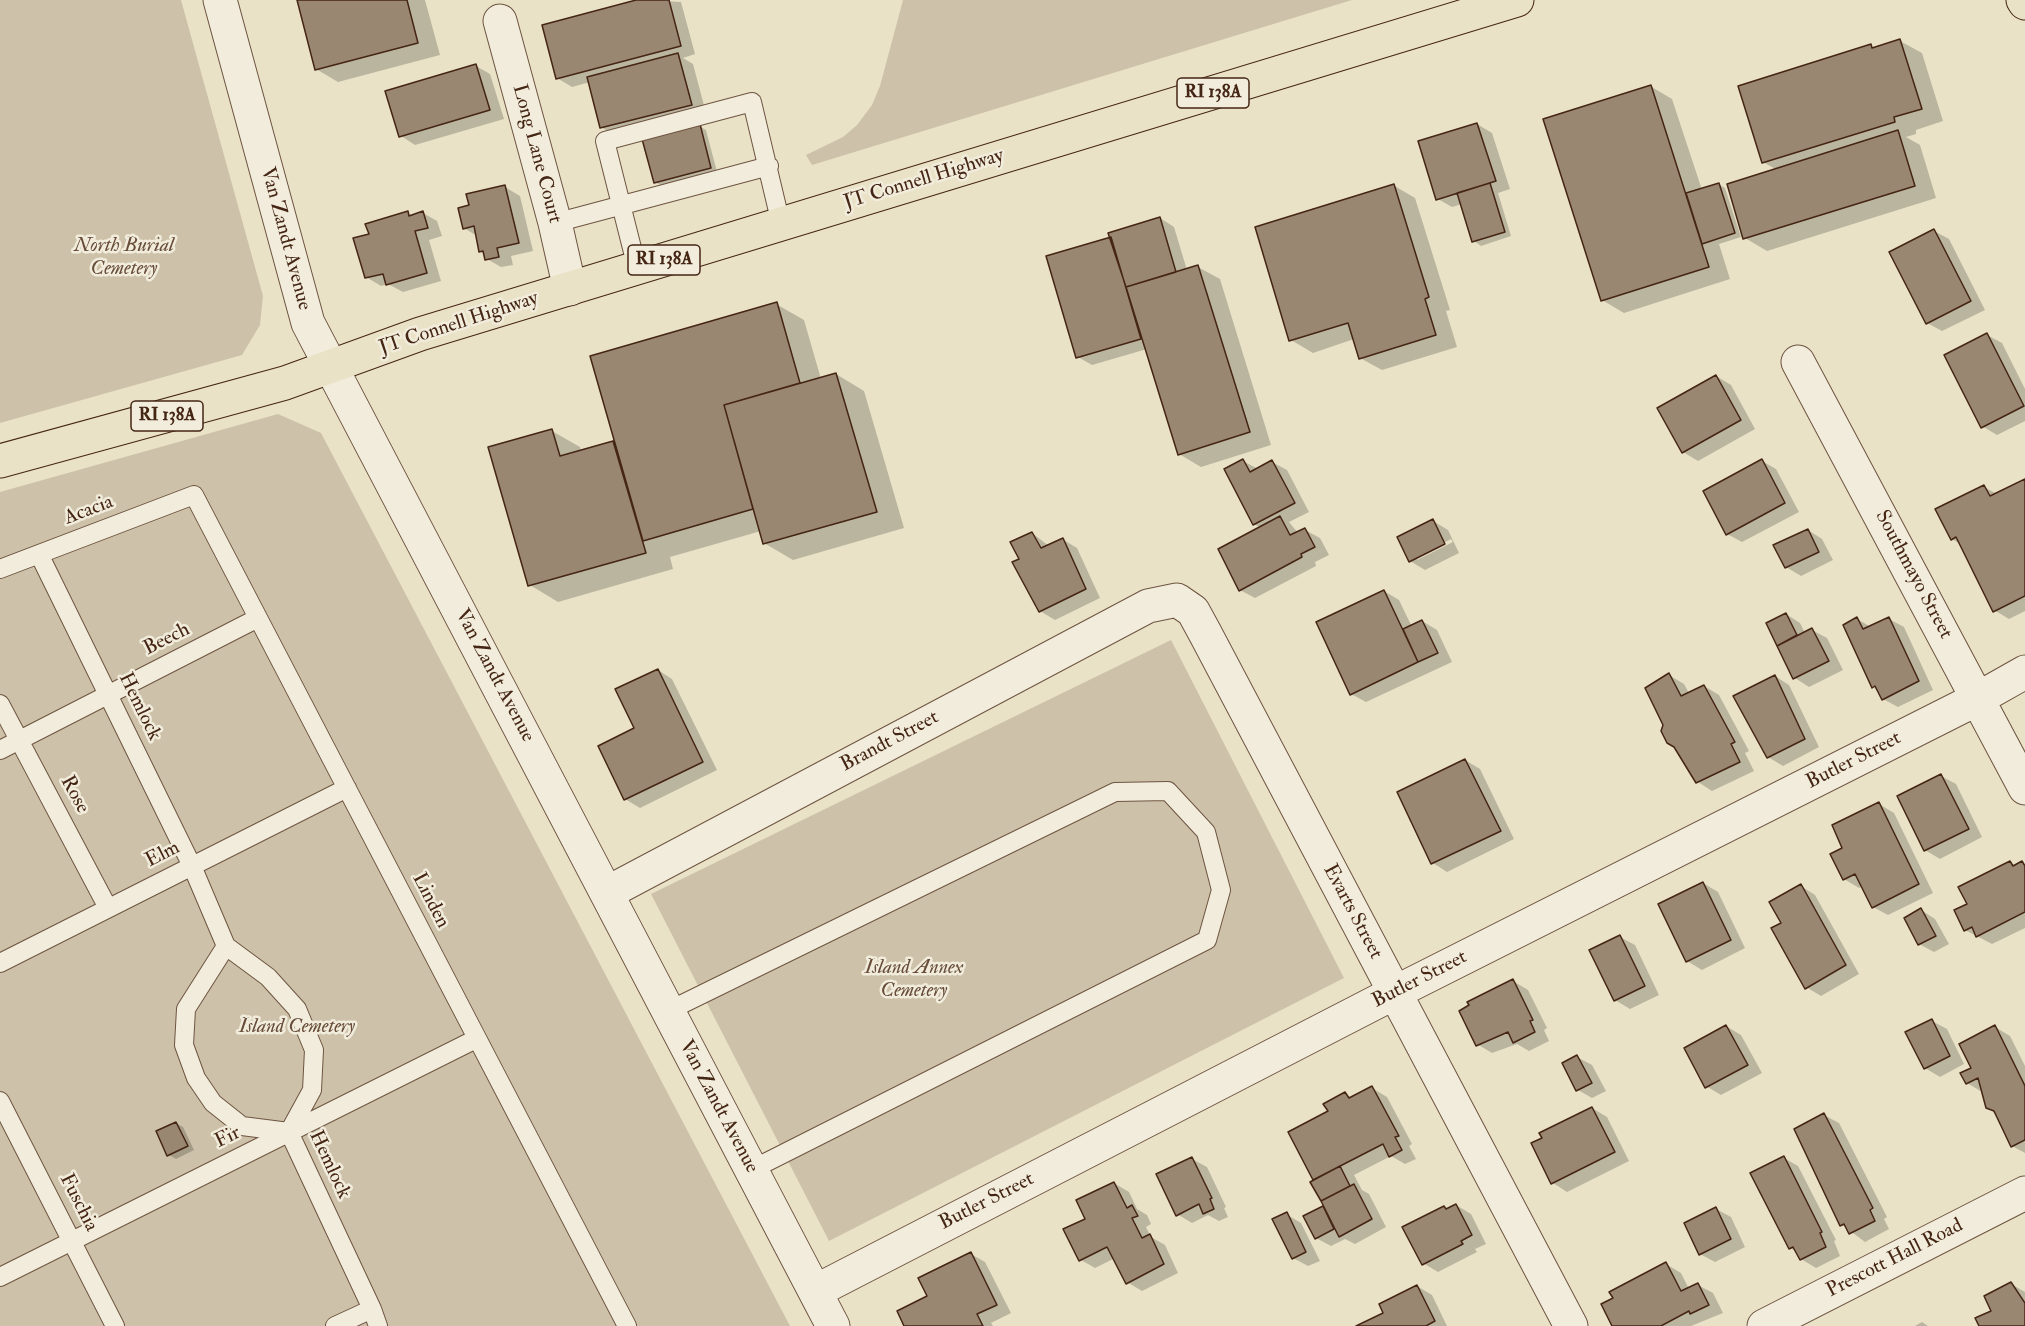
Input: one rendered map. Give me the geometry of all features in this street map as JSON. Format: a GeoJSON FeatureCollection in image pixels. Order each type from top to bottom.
{"type":"FeatureCollection","features":[{"type":"Feature","properties":{"kind":"main road","name":"JT Connell Highway"},"geometry":{"type":"LineString","coordinates":[[333,368],[420,334],[1517,0]]}},
{"type":"Feature","properties":{"kind":"main road","name":"RI 138A"},"geometry":{"type":"LineString","coordinates":[[0,461],[333,368]]}},
{"type":"Feature","properties":{"kind":"street","name":"Van Zandt Avenue"},"geometry":{"type":"LineString","coordinates":[[220,0],[308,323],[833,1326]]}},
{"type":"Feature","properties":{"kind":"street","name":"Long Lane Court"},"geometry":{"type":"LineString","coordinates":[[500,21],[555,223],[570,289]]}},
{"type":"Feature","properties":{"kind":"street","name":"Southmayo Street"},"geometry":{"type":"LineString","coordinates":[[1798,362],[2025,788]]}},
{"type":"Feature","properties":{"kind":"street","name":"Brandt Street"},"geometry":{"type":"LineString","coordinates":[[607,893],[1148,606],[1177,600]]}},
{"type":"Feature","properties":{"kind":"street","name":"Evarts Street"},"geometry":{"type":"LineString","coordinates":[[1177,600],[1193,611],[1205,633],[1571,1326]]}},
{"type":"Feature","properties":{"kind":"street","name":"Butler Street"},"geometry":{"type":"LineString","coordinates":[[816,1291],[1394,993],[1979,698],[2025,672]]}},
{"type":"Feature","properties":{"kind":"street","name":"Prescott Hall Road"},"geometry":{"type":"LineString","coordinates":[[1764,1326],[2025,1193]]}},
{"type":"Feature","properties":{"kind":"lane"},"geometry":{"type":"LineString","coordinates":[[637,268],[623,205],[605,141],[752,102],[781,224]]}},
{"type":"Feature","properties":{"kind":"lane"},"geometry":{"type":"LineString","coordinates":[[555,223],[769,166]]}},
{"type":"Feature","properties":{"kind":"lane","name":"Acacia"},"geometry":{"type":"LineString","coordinates":[[0,569],[194,495]]}},
{"type":"Feature","properties":{"kind":"lane","name":"Linden"},"geometry":{"type":"LineString","coordinates":[[194,495],[627,1326]]}},
{"type":"Feature","properties":{"kind":"lane","name":"Hemlock"},"geometry":{"type":"LineString","coordinates":[[39,554],[192,866],[226,946],[268,977],[297,1009],[314,1050],[312,1090],[289,1132],[375,1317]]}},
{"type":"Feature","properties":{"kind":"lane","name":"Beech"},"geometry":{"type":"LineString","coordinates":[[0,750],[258,618]]}},
{"type":"Feature","properties":{"kind":"lane","name":"Rose"},"geometry":{"type":"LineString","coordinates":[[0,704],[108,908]]}},
{"type":"Feature","properties":{"kind":"lane","name":"Elm"},"geometry":{"type":"LineString","coordinates":[[0,963],[346,788]]}},
{"type":"Feature","properties":{"kind":"lane"},"geometry":{"type":"LineString","coordinates":[[668,1011],[1115,792],[1168,791],[1206,832],[1221,890],[1207,940],[751,1170]]}},
{"type":"Feature","properties":{"kind":"lane"},"geometry":{"type":"LineString","coordinates":[[226,946],[186,1010],[184,1045],[196,1078],[213,1103],[242,1126],[289,1132]]}},
{"type":"Feature","properties":{"kind":"lane","name":"Fir"},"geometry":{"type":"LineString","coordinates":[[0,1277],[476,1039]]}},
{"type":"Feature","properties":{"kind":"lane","name":"Fuschia"},"geometry":{"type":"LineString","coordinates":[[0,1101],[113,1325]]}},
{"type":"Feature","properties":{"kind":"lane"},"geometry":{"type":"LineString","coordinates":[[335,1326],[375,1317]]}},
{"type":"Feature","properties":{"kind":"green space","name":"North Burial Cemetery"},"geometry":{"type":"Polygon","coordinates":[[[0,0],[181,0],[263,296],[260,325],[242,355],[0,423],[0,0]]]}},
{"type":"Feature","properties":{"kind":"green space"},"geometry":{"type":"Polygon","coordinates":[[[903,0],[1352,0],[812,165],[806,155],[843,137],[857,125],[872,105],[880,86],[903,0]]]}},
{"type":"Feature","properties":{"kind":"green space","name":"Island Cemetery"},"geometry":{"type":"Polygon","coordinates":[[[278,414],[321,433],[790,1326],[0,1326],[0,492],[278,414]]]}},
{"type":"Feature","properties":{"kind":"green space","name":"Island Annex Cemetery"},"geometry":{"type":"Polygon","coordinates":[[[1171,640],[1344,978],[829,1241],[651,894],[1171,640]]]}},
{"type":"Feature","properties":{"kind":"building"},"geometry":{"type":"Polygon","coordinates":[[[297,0],[407,0],[418,43],[315,70],[297,0]]]}},
{"type":"Feature","properties":{"kind":"building"},"geometry":{"type":"Polygon","coordinates":[[[636,0],[669,0],[681,46],[556,79],[542,25],[636,0]]]}},
{"type":"Feature","properties":{"kind":"building"},"geometry":{"type":"Polygon","coordinates":[[[1900,39],[1922,109],[1894,117],[1895,122],[1762,163],[1738,86],[1871,44],[1872,48],[1900,39]]]}},
{"type":"Feature","properties":{"kind":"building"},"geometry":{"type":"Polygon","coordinates":[[[678,53],[692,105],[600,128],[587,77],[678,53]]]}},
{"type":"Feature","properties":{"kind":"building"},"geometry":{"type":"Polygon","coordinates":[[[476,64],[490,110],[399,137],[385,91],[476,64]]]}},
{"type":"Feature","properties":{"kind":"building"},"geometry":{"type":"Polygon","coordinates":[[[1651,85],[1709,267],[1601,301],[1543,119],[1651,85]]]}},
{"type":"Feature","properties":{"kind":"building"},"geometry":{"type":"Polygon","coordinates":[[[1477,123],[1496,181],[1436,200],[1418,141],[1477,123]]]}},
{"type":"Feature","properties":{"kind":"building"},"geometry":{"type":"Polygon","coordinates":[[[700,124],[711,168],[654,183],[642,139],[700,124]]]}},
{"type":"Feature","properties":{"kind":"building"},"geometry":{"type":"Polygon","coordinates":[[[1898,130],[1915,186],[1743,239],[1727,184],[1898,130]]]}},
{"type":"Feature","properties":{"kind":"building"},"geometry":{"type":"Polygon","coordinates":[[[1490,183],[1505,232],[1472,242],[1457,193],[1490,183]]]}},
{"type":"Feature","properties":{"kind":"building"},"geometry":{"type":"Polygon","coordinates":[[[1719,183],[1735,233],[1702,244],[1686,193],[1719,183]]]}},
{"type":"Feature","properties":{"kind":"building"},"geometry":{"type":"Polygon","coordinates":[[[1394,184],[1429,297],[1425,299],[1436,335],[1359,359],[1348,323],[1289,341],[1255,227],[1394,184]]]}},
{"type":"Feature","properties":{"kind":"building"},"geometry":{"type":"Polygon","coordinates":[[[505,185],[519,243],[497,248],[499,257],[485,260],[483,251],[479,252],[474,226],[463,229],[458,208],[469,205],[466,194],[505,185]]]}},
{"type":"Feature","properties":{"kind":"building"},"geometry":{"type":"Polygon","coordinates":[[[408,211],[409,216],[423,211],[428,228],[415,231],[427,273],[386,285],[383,274],[365,278],[353,238],[369,234],[365,224],[408,211]]]}},
{"type":"Feature","properties":{"kind":"building"},"geometry":{"type":"Polygon","coordinates":[[[1160,217],[1176,272],[1126,287],[1108,233],[1160,217]]]}},
{"type":"Feature","properties":{"kind":"building"},"geometry":{"type":"Polygon","coordinates":[[[1934,229],[1971,301],[1926,324],[1889,252],[1934,229]]]}},
{"type":"Feature","properties":{"kind":"building"},"geometry":{"type":"Polygon","coordinates":[[[1111,237],[1141,339],[1076,358],[1046,256],[1111,237]]]}},
{"type":"Feature","properties":{"kind":"building"},"geometry":{"type":"Polygon","coordinates":[[[1198,265],[1250,432],[1178,455],[1126,287],[1198,265]]]}},
{"type":"Feature","properties":{"kind":"building"},"geometry":{"type":"Polygon","coordinates":[[[777,302],[800,383],[724,405],[753,509],[643,541],[590,356],[777,302]]]}},
{"type":"Feature","properties":{"kind":"building"},"geometry":{"type":"Polygon","coordinates":[[[1987,333],[2024,406],[1981,428],[1944,355],[1987,333]]]}},
{"type":"Feature","properties":{"kind":"building"},"geometry":{"type":"Polygon","coordinates":[[[836,373],[877,512],[763,544],[724,405],[836,373]]]}},
{"type":"Feature","properties":{"kind":"building"},"geometry":{"type":"Polygon","coordinates":[[[1716,375],[1741,420],[1682,453],[1657,408],[1716,375]]]}},
{"type":"Feature","properties":{"kind":"building"},"geometry":{"type":"Polygon","coordinates":[[[552,429],[560,456],[613,441],[646,553],[528,586],[488,447],[552,429]]]}},
{"type":"Feature","properties":{"kind":"building"},"geometry":{"type":"Polygon","coordinates":[[[1243,459],[1250,472],[1272,460],[1295,503],[1253,525],[1224,469],[1243,459]]]}},
{"type":"Feature","properties":{"kind":"building"},"geometry":{"type":"Polygon","coordinates":[[[1762,459],[1785,503],[1726,535],[1703,491],[1762,459]]]}},
{"type":"Feature","properties":{"kind":"building"},"geometry":{"type":"Polygon","coordinates":[[[2025,479],[2025,596],[1993,612],[1956,537],[1951,540],[1935,509],[1984,485],[1990,496],[2025,479]]]}},
{"type":"Feature","properties":{"kind":"building"},"geometry":{"type":"Polygon","coordinates":[[[1280,516],[1290,535],[1305,528],[1315,547],[1301,554],[1302,557],[1239,591],[1218,549],[1280,516]]]}},
{"type":"Feature","properties":{"kind":"building"},"geometry":{"type":"Polygon","coordinates":[[[1433,519],[1445,544],[1409,562],[1397,537],[1433,519]]]}},
{"type":"Feature","properties":{"kind":"building"},"geometry":{"type":"Polygon","coordinates":[[[1808,529],[1819,552],[1785,568],[1773,545],[1808,529]]]}},
{"type":"Feature","properties":{"kind":"building"},"geometry":{"type":"Polygon","coordinates":[[[1032,532],[1041,548],[1063,538],[1086,589],[1039,612],[1012,562],[1019,559],[1010,542],[1032,532]]]}},
{"type":"Feature","properties":{"kind":"building"},"geometry":{"type":"Polygon","coordinates":[[[1384,590],[1418,662],[1350,695],[1316,622],[1384,590]]]}},
{"type":"Feature","properties":{"kind":"building"},"geometry":{"type":"Polygon","coordinates":[[[1786,613],[1797,635],[1777,646],[1766,623],[1786,613]]]}},
{"type":"Feature","properties":{"kind":"building"},"geometry":{"type":"Polygon","coordinates":[[[1857,617],[1863,629],[1889,617],[1919,681],[1882,700],[1875,686],[1872,688],[1843,625],[1857,617]]]}},
{"type":"Feature","properties":{"kind":"building"},"geometry":{"type":"Polygon","coordinates":[[[1422,620],[1438,653],[1418,662],[1403,629],[1422,620]]]}},
{"type":"Feature","properties":{"kind":"building"},"geometry":{"type":"Polygon","coordinates":[[[1812,628],[1829,661],[1793,679],[1777,646],[1812,628]]]}},
{"type":"Feature","properties":{"kind":"building"},"geometry":{"type":"Polygon","coordinates":[[[658,669],[703,762],[624,800],[598,746],[634,728],[615,689],[658,669]]]}},
{"type":"Feature","properties":{"kind":"building"},"geometry":{"type":"Polygon","coordinates":[[[1669,673],[1681,696],[1704,685],[1735,742],[1731,744],[1740,762],[1696,783],[1674,747],[1667,743],[1661,731],[1663,725],[1645,688],[1669,673]]]}},
{"type":"Feature","properties":{"kind":"building"},"geometry":{"type":"Polygon","coordinates":[[[1775,675],[1805,739],[1767,758],[1733,696],[1775,675]]]}},
{"type":"Feature","properties":{"kind":"building"},"geometry":{"type":"Polygon","coordinates":[[[1465,759],[1501,831],[1431,864],[1397,792],[1465,759]]]}},
{"type":"Feature","properties":{"kind":"building"},"geometry":{"type":"Polygon","coordinates":[[[1941,774],[1969,829],[1924,851],[1897,796],[1941,774]]]}},
{"type":"Feature","properties":{"kind":"building"},"geometry":{"type":"Polygon","coordinates":[[[1879,802],[1919,884],[1872,908],[1855,874],[1843,880],[1830,854],[1842,848],[1832,825],[1879,802]]]}},
{"type":"Feature","properties":{"kind":"building"},"geometry":{"type":"Polygon","coordinates":[[[2010,861],[2013,866],[2022,861],[2025,866],[2025,912],[1976,937],[1972,927],[1964,931],[1954,910],[1967,904],[1958,887],[2010,861]]]}},
{"type":"Feature","properties":{"kind":"building"},"geometry":{"type":"Polygon","coordinates":[[[1703,882],[1731,940],[1686,962],[1658,904],[1703,882]]]}},
{"type":"Feature","properties":{"kind":"building"},"geometry":{"type":"Polygon","coordinates":[[[1801,884],[1846,965],[1805,989],[1771,928],[1781,923],[1769,902],[1801,884]]]}},
{"type":"Feature","properties":{"kind":"building"},"geometry":{"type":"Polygon","coordinates":[[[1921,908],[1936,936],[1918,945],[1904,918],[1921,908]]]}},
{"type":"Feature","properties":{"kind":"building"},"geometry":{"type":"Polygon","coordinates":[[[1620,935],[1645,986],[1614,1001],[1589,950],[1620,935]]]}},
{"type":"Feature","properties":{"kind":"building"},"geometry":{"type":"Polygon","coordinates":[[[1513,979],[1533,1020],[1530,1021],[1535,1032],[1513,1043],[1508,1032],[1476,1046],[1459,1011],[1469,1005],[1467,1002],[1513,979]]]}},
{"type":"Feature","properties":{"kind":"building"},"geometry":{"type":"Polygon","coordinates":[[[1932,1019],[1950,1056],[1924,1069],[1905,1032],[1932,1019]]]}},
{"type":"Feature","properties":{"kind":"building"},"geometry":{"type":"Polygon","coordinates":[[[1726,1025],[1748,1065],[1705,1088],[1684,1048],[1726,1025]]]}},
{"type":"Feature","properties":{"kind":"building"},"geometry":{"type":"Polygon","coordinates":[[[1995,1025],[2025,1086],[2025,1140],[2011,1147],[1994,1111],[1986,1108],[1978,1078],[1966,1084],[1960,1073],[1971,1068],[1959,1044],[1995,1025]]]}},
{"type":"Feature","properties":{"kind":"building"},"geometry":{"type":"Polygon","coordinates":[[[1577,1055],[1592,1083],[1576,1091],[1562,1063],[1577,1055]]]}},
{"type":"Feature","properties":{"kind":"building"},"geometry":{"type":"Polygon","coordinates":[[[1372,1086],[1399,1136],[1395,1137],[1402,1150],[1389,1157],[1383,1144],[1313,1180],[1288,1132],[1328,1111],[1323,1104],[1345,1092],[1349,1098],[1372,1086]]]}},
{"type":"Feature","properties":{"kind":"building"},"geometry":{"type":"Polygon","coordinates":[[[1592,1107],[1615,1152],[1551,1184],[1531,1143],[1542,1138],[1539,1133],[1592,1107]]]}},
{"type":"Feature","properties":{"kind":"building"},"geometry":{"type":"Polygon","coordinates":[[[1824,1113],[1873,1208],[1870,1210],[1875,1221],[1849,1234],[1844,1224],[1840,1226],[1794,1129],[1824,1113]]]}},
{"type":"Feature","properties":{"kind":"building"},"geometry":{"type":"Polygon","coordinates":[[[176,1122],[188,1146],[167,1156],[156,1131],[176,1122]]]}},
{"type":"Feature","properties":{"kind":"building"},"geometry":{"type":"Polygon","coordinates":[[[1784,1156],[1822,1232],[1820,1233],[1826,1247],[1800,1260],[1793,1247],[1789,1249],[1750,1173],[1784,1156]]]}},
{"type":"Feature","properties":{"kind":"building"},"geometry":{"type":"Polygon","coordinates":[[[1192,1157],[1212,1198],[1210,1199],[1214,1209],[1203,1214],[1199,1204],[1176,1216],[1156,1174],[1192,1157]]]}},
{"type":"Feature","properties":{"kind":"building"},"geometry":{"type":"Polygon","coordinates":[[[1340,1166],[1350,1186],[1321,1201],[1310,1182],[1340,1166]]]}},
{"type":"Feature","properties":{"kind":"building"},"geometry":{"type":"Polygon","coordinates":[[[1114,1182],[1127,1208],[1132,1205],[1138,1216],[1132,1218],[1142,1238],[1150,1234],[1164,1264],[1126,1284],[1107,1247],[1079,1261],[1063,1229],[1085,1219],[1076,1200],[1114,1182]]]}},
{"type":"Feature","properties":{"kind":"building"},"geometry":{"type":"Polygon","coordinates":[[[1354,1184],[1372,1219],[1339,1237],[1321,1201],[1354,1184]]]}},
{"type":"Feature","properties":{"kind":"building"},"geometry":{"type":"Polygon","coordinates":[[[1456,1204],[1472,1235],[1461,1241],[1463,1244],[1422,1265],[1402,1227],[1444,1206],[1446,1209],[1456,1204]]]}},
{"type":"Feature","properties":{"kind":"building"},"geometry":{"type":"Polygon","coordinates":[[[1323,1206],[1334,1229],[1315,1239],[1303,1216],[1323,1206]]]}},
{"type":"Feature","properties":{"kind":"building"},"geometry":{"type":"Polygon","coordinates":[[[1716,1207],[1731,1239],[1699,1255],[1684,1223],[1716,1207]]]}},
{"type":"Feature","properties":{"kind":"building"},"geometry":{"type":"Polygon","coordinates":[[[1287,1212],[1306,1252],[1292,1259],[1272,1219],[1287,1212]]]}},
{"type":"Feature","properties":{"kind":"building"},"geometry":{"type":"Polygon","coordinates":[[[971,1252],[997,1305],[977,1314],[983,1326],[904,1326],[897,1311],[927,1296],[918,1278],[971,1252]]]}},
{"type":"Feature","properties":{"kind":"building"},"geometry":{"type":"Polygon","coordinates":[[[1666,1262],[1681,1291],[1698,1283],[1709,1305],[1690,1314],[1689,1311],[1661,1326],[1612,1326],[1601,1304],[1613,1298],[1609,1292],[1666,1262]]]}},
{"type":"Feature","properties":{"kind":"building"},"geometry":{"type":"Polygon","coordinates":[[[2011,1282],[2025,1303],[2025,1326],[1979,1326],[1975,1318],[1991,1311],[1984,1296],[2011,1282]]]}},
{"type":"Feature","properties":{"kind":"building"},"geometry":{"type":"Polygon","coordinates":[[[1417,1285],[1435,1321],[1426,1326],[1356,1326],[1383,1313],[1379,1304],[1417,1285]]]}}]}
